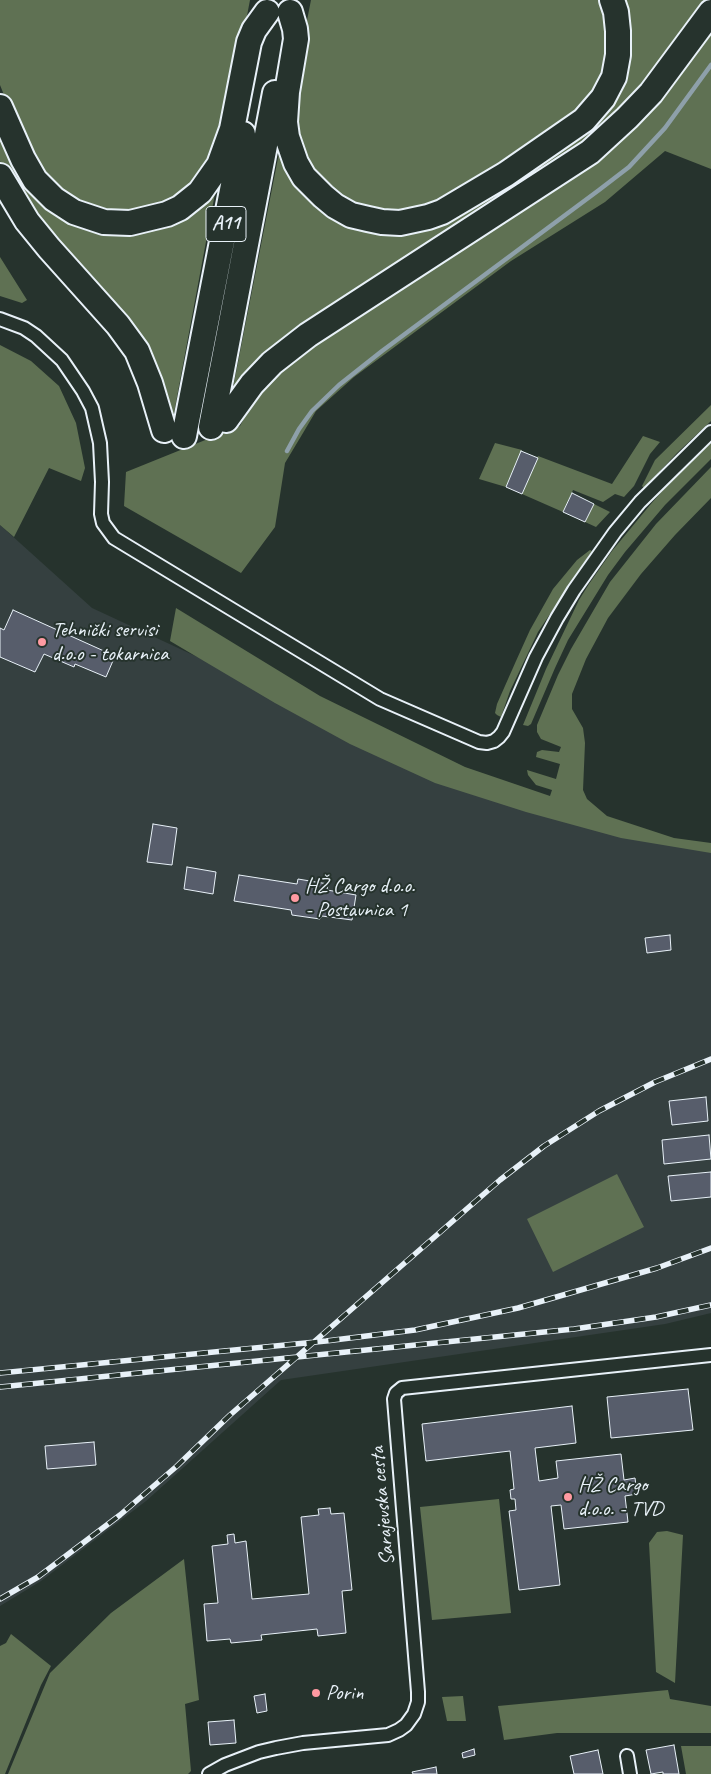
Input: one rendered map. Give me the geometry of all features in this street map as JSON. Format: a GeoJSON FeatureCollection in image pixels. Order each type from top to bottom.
{"type":"FeatureCollection","features":[{"type":"Feature","properties":{"kind":"highway"},"geometry":{"type":"LineString","coordinates":[[0,106],[23,159],[35,180],[54,199],[74,212],[104,222],[130,223],[167,214],[180,208],[200,192],[220,165],[232,129],[249,42],[254,30],[280,6],[295,29],[296,39],[287,92],[285,122],[287,137],[296,163],[304,177],[335,206],[351,215],[382,222],[400,222],[428,217],[442,212],[506,174],[584,120],[603,98],[614,77],[618,55],[618,31],[616,12],[612,0]]}},
{"type":"Feature","properties":{"kind":"highway","name":"A11"},"geometry":{"type":"LineString","coordinates":[[280,6],[218,423],[272,363],[308,335],[590,152],[628,118],[651,93],[711,12]]}},
{"type":"Feature","properties":{"kind":"highway","name":"A11"},"geometry":{"type":"LineString","coordinates":[[0,176],[27,221],[118,325],[137,351],[174,433],[280,6]]}},
{"type":"Feature","properties":{"kind":"street"},"geometry":{"type":"LineString","coordinates":[[0,319],[24,328],[36,336],[62,360],[92,408],[100,443],[101,514],[103,523],[114,538],[380,699],[479,742],[487,743],[499,738],[507,725],[536,657],[557,618],[615,532],[640,502],[711,432]]}},
{"type":"Feature","properties":{"kind":"street","name":"Sarajevska cesta"},"geometry":{"type":"LineString","coordinates":[[209,1774],[225,1765],[259,1752],[276,1748],[303,1743],[388,1735],[406,1725],[414,1714],[418,1702],[418,1692],[394,1399],[396,1393],[402,1388],[711,1354]]}},
{"type":"Feature","properties":{"kind":"street"},"geometry":{"type":"LineString","coordinates":[[627,1756],[630,1774]]}},
{"type":"Feature","properties":{"kind":"shaded area"},"geometry":{"type":"Polygon","coordinates":[[[0,525],[92,608],[507,801],[711,847],[711,1313],[665,1324],[281,1380],[146,1501],[41,1581],[0,1606],[0,525]]]}},
{"type":"Feature","properties":{"kind":"green space"},"geometry":{"type":"Polygon","coordinates":[[[0,0],[250,0],[228,115],[201,180],[157,209],[106,214],[71,200],[43,174],[20,134],[0,85],[0,0]]]}},
{"type":"Feature","properties":{"kind":"green space"},"geometry":{"type":"Polygon","coordinates":[[[311,0],[603,0],[607,10],[607,67],[588,104],[445,202],[413,213],[359,210],[313,175],[294,129],[299,61],[311,0]]]}},
{"type":"Feature","properties":{"kind":"green space"},"geometry":{"type":"Polygon","coordinates":[[[620,0],[710,0],[688,27],[660,68],[606,130],[231,398],[280,148],[292,173],[392,232],[599,115],[620,0]]]}},
{"type":"Feature","properties":{"kind":"green space"},"geometry":{"type":"Polygon","coordinates":[[[711,29],[711,169],[665,151],[605,202],[511,261],[354,377],[316,411],[285,463],[275,527],[241,573],[124,506],[126,472],[240,426],[251,405],[274,377],[319,340],[596,163],[637,126],[673,83],[711,29]]]}},
{"type":"Feature","properties":{"kind":"green space"},"geometry":{"type":"Polygon","coordinates":[[[0,126],[97,229],[216,188],[171,429],[160,388],[8,180],[0,161],[0,126]]]}},
{"type":"Feature","properties":{"kind":"green space"},"geometry":{"type":"Polygon","coordinates":[[[0,257],[27,300],[22,303],[0,296],[0,257]]]}},
{"type":"Feature","properties":{"kind":"green space"},"geometry":{"type":"Polygon","coordinates":[[[0,345],[31,361],[59,386],[76,423],[85,468],[81,481],[49,468],[14,537],[0,525],[0,345]]]}},
{"type":"Feature","properties":{"kind":"green space"},"geometry":{"type":"Polygon","coordinates":[[[711,405],[711,421],[644,488],[642,486],[655,460],[711,405]]]}},
{"type":"Feature","properties":{"kind":"green space"},"geometry":{"type":"Polygon","coordinates":[[[643,436],[660,442],[650,454],[634,486],[624,497],[615,494],[603,502],[573,490],[563,512],[522,494],[538,456],[612,484],[643,436]]]}},
{"type":"Feature","properties":{"kind":"green space"},"geometry":{"type":"Polygon","coordinates":[[[495,443],[522,450],[506,487],[479,479],[495,443]]]}},
{"type":"Feature","properties":{"kind":"green space"},"geometry":{"type":"Polygon","coordinates":[[[711,443],[711,459],[665,505],[608,575],[568,640],[531,724],[528,726],[523,725],[546,669],[579,600],[589,584],[612,551],[650,505],[672,480],[711,443]]]}},
{"type":"Feature","properties":{"kind":"green space"},"geometry":{"type":"Polygon","coordinates":[[[711,467],[711,498],[641,574],[608,618],[586,659],[572,694],[572,709],[583,728],[585,743],[583,790],[587,799],[607,816],[674,838],[711,843],[711,853],[621,838],[526,812],[435,783],[350,744],[275,703],[170,641],[176,608],[320,696],[465,767],[550,796],[552,790],[536,785],[528,775],[527,770],[556,779],[560,764],[536,757],[537,752],[542,750],[559,752],[561,747],[541,739],[537,732],[537,725],[558,675],[610,582],[656,524],[711,467]]]}},
{"type":"Feature","properties":{"kind":"green space"},"geometry":{"type":"Polygon","coordinates":[[[594,504],[610,512],[596,527],[585,522],[594,504]]]}},
{"type":"Feature","properties":{"kind":"green space"},"geometry":{"type":"Polygon","coordinates":[[[590,550],[592,551],[538,632],[510,691],[501,717],[497,715],[495,713],[497,704],[516,661],[530,630],[553,589],[577,560],[590,550]]]}},
{"type":"Feature","properties":{"kind":"green space"},"geometry":{"type":"Polygon","coordinates":[[[617,1174],[644,1227],[553,1272],[527,1219],[617,1174]]]}},
{"type":"Feature","properties":{"kind":"green space"},"geometry":{"type":"Polygon","coordinates":[[[499,1499],[511,1613],[432,1620],[420,1507],[499,1499]]]}},
{"type":"Feature","properties":{"kind":"green space"},"geometry":{"type":"Polygon","coordinates":[[[667,1531],[683,1535],[675,1683],[656,1672],[649,1543],[657,1532],[667,1531]]]}},
{"type":"Feature","properties":{"kind":"green space"},"geometry":{"type":"Polygon","coordinates":[[[184,1559],[199,1700],[185,1704],[191,1771],[188,1774],[8,1774],[50,1673],[111,1613],[184,1559]]]}},
{"type":"Feature","properties":{"kind":"green space"},"geometry":{"type":"Polygon","coordinates":[[[11,1634],[51,1666],[41,1685],[5,1774],[0,1774],[0,1646],[6,1643],[11,1634]]]}},
{"type":"Feature","properties":{"kind":"green space"},"geometry":{"type":"Polygon","coordinates":[[[668,1690],[670,1699],[711,1706],[711,1733],[557,1733],[504,1740],[498,1706],[668,1690]]]}},
{"type":"Feature","properties":{"kind":"green space"},"geometry":{"type":"Polygon","coordinates":[[[463,1696],[466,1721],[447,1721],[442,1697],[463,1696]]]}},
{"type":"Feature","properties":{"kind":"green space"},"geometry":{"type":"Polygon","coordinates":[[[681,1746],[711,1746],[711,1774],[686,1774],[681,1746]]]}},
{"type":"Feature","properties":{"kind":"building"},"geometry":{"type":"Polygon","coordinates":[[[521,451],[538,458],[522,494],[506,487],[521,451]]]}},
{"type":"Feature","properties":{"kind":"building"},"geometry":{"type":"Polygon","coordinates":[[[572,493],[594,504],[585,522],[563,512],[572,493]]]}},
{"type":"Feature","properties":{"kind":"building","name":"Tehnički servisi d.o.o - tokarnica"},"geometry":{"type":"Polygon","coordinates":[[[13,610],[115,656],[106,677],[75,664],[74,667],[44,654],[35,672],[0,657],[0,628],[4,630],[13,610]]]}},
{"type":"Feature","properties":{"kind":"building"},"geometry":{"type":"Polygon","coordinates":[[[153,824],[177,828],[172,865],[147,862],[153,824]]]}},
{"type":"Feature","properties":{"kind":"building"},"geometry":{"type":"Polygon","coordinates":[[[187,867],[216,872],[213,894],[184,889],[187,867]]]}},
{"type":"Feature","properties":{"kind":"building","name":"HŽ Cargo d.o.o. - Postavnica 1"},"geometry":{"type":"Polygon","coordinates":[[[239,875],[297,884],[298,879],[328,884],[327,890],[356,895],[352,920],[322,916],[320,919],[292,915],[291,910],[234,901],[239,875]]]}},
{"type":"Feature","properties":{"kind":"building"},"geometry":{"type":"Polygon","coordinates":[[[670,935],[671,950],[647,953],[645,938],[670,935]]]}},
{"type":"Feature","properties":{"kind":"building"},"geometry":{"type":"Polygon","coordinates":[[[706,1097],[708,1121],[672,1125],[669,1101],[706,1097]]]}},
{"type":"Feature","properties":{"kind":"building"},"geometry":{"type":"Polygon","coordinates":[[[709,1135],[711,1159],[664,1164],[662,1140],[709,1135]]]}},
{"type":"Feature","properties":{"kind":"building"},"geometry":{"type":"Polygon","coordinates":[[[711,1172],[711,1197],[671,1201],[668,1176],[711,1172]]]}},
{"type":"Feature","properties":{"kind":"building"},"geometry":{"type":"Polygon","coordinates":[[[688,1389],[693,1430],[611,1438],[607,1397],[688,1389]]]}},
{"type":"Feature","properties":{"kind":"building","name":"HŽ Cargo d.o.o. - TVD"},"geometry":{"type":"Polygon","coordinates":[[[572,1406],[576,1443],[535,1448],[539,1481],[558,1478],[556,1461],[621,1454],[624,1480],[635,1478],[637,1494],[625,1496],[628,1522],[564,1529],[561,1505],[551,1506],[560,1585],[519,1590],[509,1511],[516,1510],[515,1499],[511,1499],[510,1490],[514,1489],[510,1451],[426,1461],[422,1424],[572,1406]]]}},
{"type":"Feature","properties":{"kind":"building"},"geometry":{"type":"Polygon","coordinates":[[[94,1442],[96,1465],[47,1469],[45,1446],[94,1442]]]}},
{"type":"Feature","properties":{"kind":"building"},"geometry":{"type":"Polygon","coordinates":[[[330,1508],[331,1514],[344,1513],[352,1590],[342,1591],[346,1633],[318,1636],[317,1629],[261,1635],[262,1640],[231,1643],[230,1639],[207,1641],[204,1604],[218,1603],[212,1546],[228,1544],[227,1535],[234,1534],[235,1543],[246,1541],[252,1599],[309,1594],[301,1517],[319,1515],[318,1509],[330,1508]]]}},
{"type":"Feature","properties":{"kind":"building"},"geometry":{"type":"Polygon","coordinates":[[[265,1694],[267,1711],[257,1713],[254,1696],[265,1694]]]}},
{"type":"Feature","properties":{"kind":"building"},"geometry":{"type":"Polygon","coordinates":[[[234,1720],[236,1743],[210,1745],[208,1722],[234,1720]]]}},
{"type":"Feature","properties":{"kind":"building"},"geometry":{"type":"Polygon","coordinates":[[[674,1745],[679,1774],[663,1774],[663,1772],[651,1774],[646,1750],[674,1745]]]}},
{"type":"Feature","properties":{"kind":"building"},"geometry":{"type":"Polygon","coordinates":[[[474,1749],[475,1755],[463,1758],[462,1753],[474,1749]]]}},
{"type":"Feature","properties":{"kind":"building"},"geometry":{"type":"Polygon","coordinates":[[[598,1750],[603,1774],[574,1774],[570,1756],[598,1750]]]}},
{"type":"Feature","properties":{"kind":"building"},"geometry":{"type":"Polygon","coordinates":[[[436,1767],[437,1774],[413,1774],[412,1772],[436,1767]]]}},
{"type":"Feature","properties":{"kind":"waterway"},"geometry":{"type":"LineString","coordinates":[[287,451],[312,411],[339,385],[629,167],[665,128],[711,65]]}},
{"type":"Feature","properties":{"kind":"railway"},"geometry":{"type":"LineString","coordinates":[[0,1599],[38,1577],[120,1515],[177,1466],[230,1415],[500,1180],[544,1146],[599,1111],[655,1082],[711,1059]]}},
{"type":"Feature","properties":{"kind":"railway"},"geometry":{"type":"LineString","coordinates":[[0,1373],[326,1341],[415,1330],[518,1308],[657,1268],[711,1248]]}},
{"type":"Feature","properties":{"kind":"railway"},"geometry":{"type":"LineString","coordinates":[[0,1387],[574,1329],[656,1317],[711,1305]]}},
{"type":"Feature","properties":{"kind":"place","name":"Tehnički servisi d.o.o - tokarnica"},"geometry":{"type":"Point","coordinates":[42,642]}},
{"type":"Feature","properties":{"kind":"place","name":"HŽ Cargo d.o.o. - Postavnica 1"},"geometry":{"type":"Point","coordinates":[295,898]}},
{"type":"Feature","properties":{"kind":"place","name":"HŽ Cargo d.o.o. - TVD"},"geometry":{"type":"Point","coordinates":[568,1497]}},
{"type":"Feature","properties":{"kind":"place","name":"Porin"},"geometry":{"type":"Point","coordinates":[316,1693]}}]}
